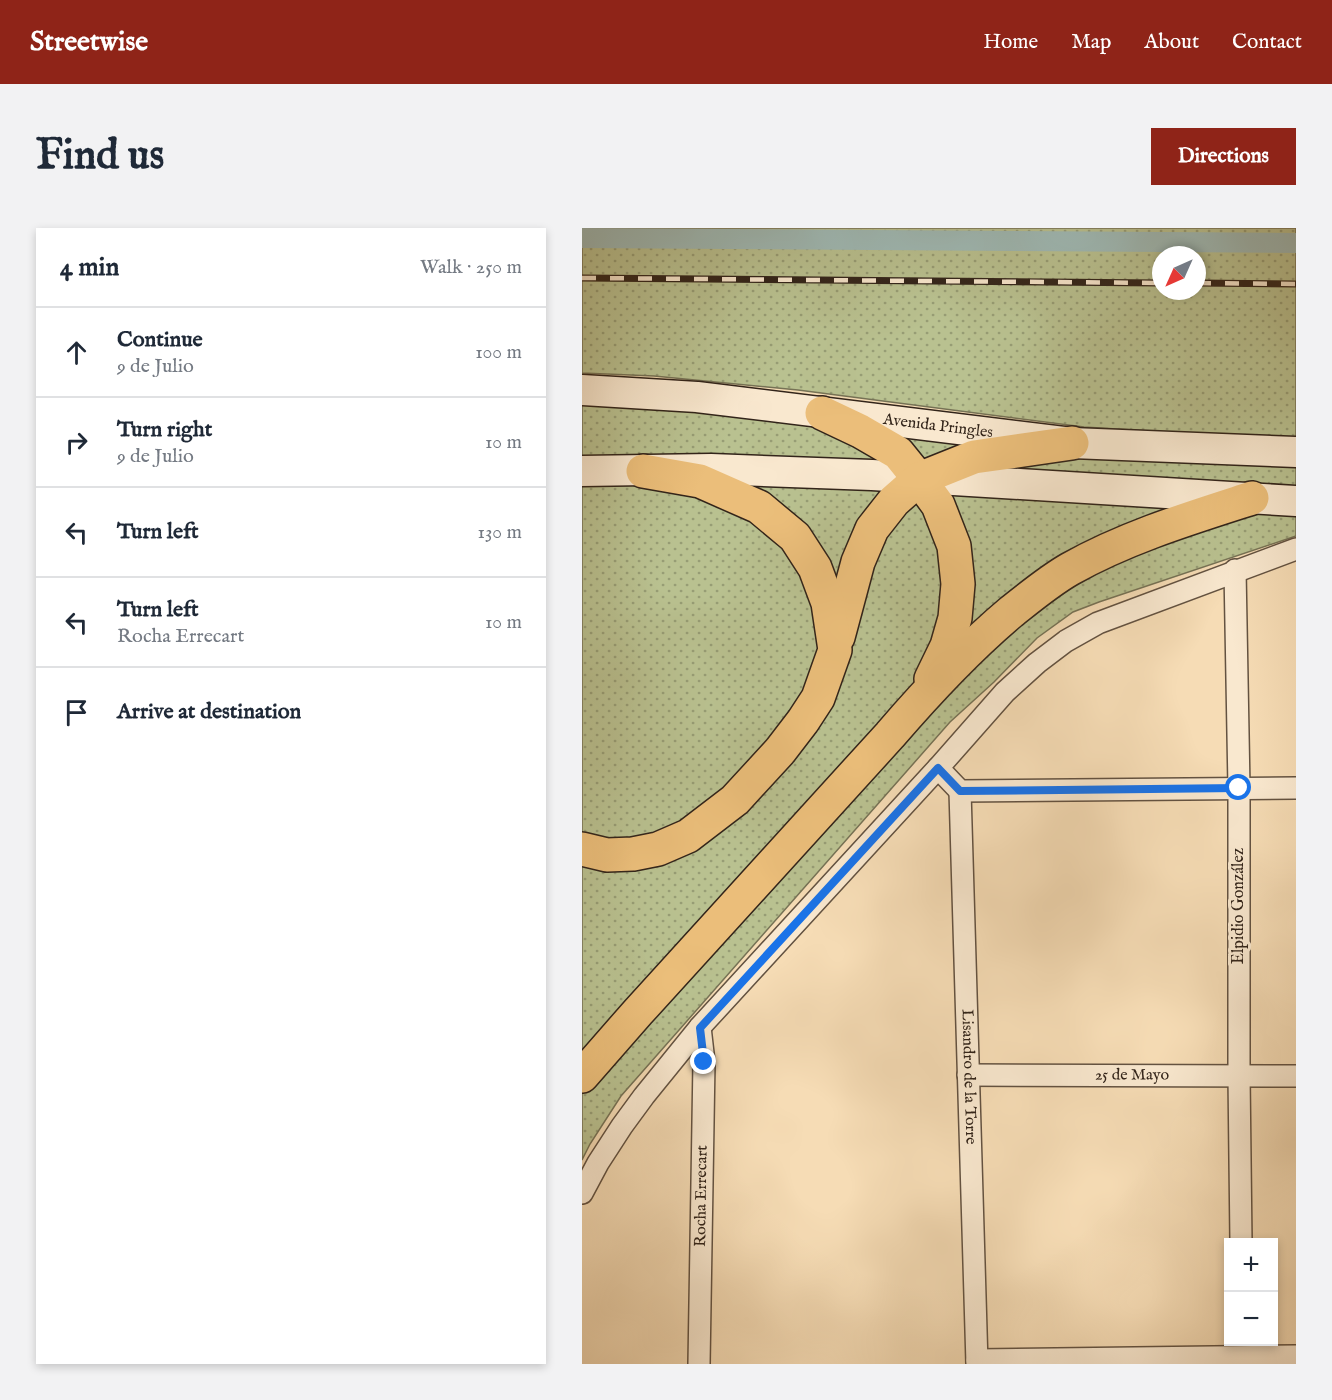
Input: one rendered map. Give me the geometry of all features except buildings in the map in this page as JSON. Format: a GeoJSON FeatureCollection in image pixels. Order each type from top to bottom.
{"type":"FeatureCollection","features":[{"type":"Feature","properties":{"kind":"highway"},"geometry":{"type":"LineString","coordinates":[[822,413],[898,453],[938,505],[954,546],[958,584],[955,618],[947,646],[913,709]]}},
{"type":"Feature","properties":{"kind":"highway"},"geometry":{"type":"LineString","coordinates":[[582,849],[607,855],[633,854],[658,849],[688,836],[735,800],[780,751],[818,698],[835,650],[858,562],[872,529],[894,501],[919,479],[974,457],[1072,443]]}},
{"type":"Feature","properties":{"kind":"highway"},"geometry":{"type":"LineString","coordinates":[[643,471],[700,482],[759,507],[795,537],[815,568],[828,603],[835,650]]}},
{"type":"Feature","properties":{"kind":"highway"},"geometry":{"type":"LineString","coordinates":[[582,1076],[913,709],[996,625],[1033,594],[1069,570],[1110,549],[1169,525],[1252,498]]}},
{"type":"Feature","properties":{"kind":"main road","name":"Avenida Pringles"},"geometry":{"type":"LineString","coordinates":[[582,390],[697,397],[1072,443],[1296,452]]}},
{"type":"Feature","properties":{"kind":"main road"},"geometry":{"type":"LineString","coordinates":[[582,471],[711,469],[872,476],[1296,501]]}},
{"type":"Feature","properties":{"kind":"street"},"geometry":{"type":"LineString","coordinates":[[582,1193],[622,1126],[700,1028],[1005,693],[1036,663],[1066,641],[1098,623],[1296,549]]}},
{"type":"Feature","properties":{"kind":"street","name":"Elpidio González"},"geometry":{"type":"LineString","coordinates":[[1235,570],[1239,788],[1241,1238]]}},
{"type":"Feature","properties":{"kind":"street"},"geometry":{"type":"LineString","coordinates":[[938,768],[960,791],[1296,788]]}},
{"type":"Feature","properties":{"kind":"street","name":"Lisandro de la Torre"},"geometry":{"type":"LineString","coordinates":[[960,791],[977,1362]]}},
{"type":"Feature","properties":{"kind":"street","name":"Rocha Errecart"},"geometry":{"type":"LineString","coordinates":[[699,1364],[704,1071],[700,1028]]}},
{"type":"Feature","properties":{"kind":"street","name":"25 de Mayo"},"geometry":{"type":"LineString","coordinates":[[968,1075],[1296,1076]]}},
{"type":"Feature","properties":{"kind":"street"},"geometry":{"type":"LineString","coordinates":[[977,1362],[1242,1354],[1296,1356]]}},
{"type":"Feature","properties":{"kind":"green space"},"geometry":{"type":"Polygon","coordinates":[[[582,228],[1296,228],[1296,440],[1084,427],[798,390],[654,376],[582,373],[582,228]]]}},
{"type":"Feature","properties":{"kind":"green space"},"geometry":{"type":"Polygon","coordinates":[[[582,400],[687,406],[835,430],[899,462],[582,462],[582,400]]]}},
{"type":"Feature","properties":{"kind":"green space"},"geometry":{"type":"Polygon","coordinates":[[[863,426],[999,444],[924,474],[863,426]]]}},
{"type":"Feature","properties":{"kind":"green space"},"geometry":{"type":"Polygon","coordinates":[[[1055,457],[1296,461],[1296,488],[967,467],[1055,457]]]}},
{"type":"Feature","properties":{"kind":"green space"},"geometry":{"type":"Polygon","coordinates":[[[714,480],[898,485],[838,603],[714,480]]]}},
{"type":"Feature","properties":{"kind":"green space"},"geometry":{"type":"Polygon","coordinates":[[[582,482],[678,488],[731,500],[800,558],[824,651],[794,716],[698,818],[639,844],[582,840],[582,482]]]}},
{"type":"Feature","properties":{"kind":"green space"},"geometry":{"type":"Polygon","coordinates":[[[934,489],[1216,505],[1165,520],[948,661],[934,489]]]}},
{"type":"Feature","properties":{"kind":"green space"},"geometry":{"type":"Polygon","coordinates":[[[919,491],[951,582],[926,676],[582,1064],[582,856],[633,862],[764,781],[864,565],[919,491]]]}},
{"type":"Feature","properties":{"kind":"green space"},"geometry":{"type":"Polygon","coordinates":[[[1296,510],[1296,536],[1073,612],[1037,638],[950,722],[621,1096],[582,1160],[582,1085],[874,761],[1059,583],[1225,516],[1296,510]]]}},
{"type":"Feature","properties":{"kind":"waterway"},"geometry":{"type":"LineString","coordinates":[[582,238],[1296,243]]}},
{"type":"Feature","properties":{"kind":"railway"},"geometry":{"type":"LineString","coordinates":[[582,278],[1152,283]]}},
{"type":"Feature","properties":{"kind":"railway"},"geometry":{"type":"LineString","coordinates":[[1206,283],[1296,284]]}},
{"type":"Feature","properties":{"kind":"route"},"geometry":{"type":"LineString","coordinates":[[704,1062],[700,1028],[938,768],[960,791],[1239,788]]}}]}
